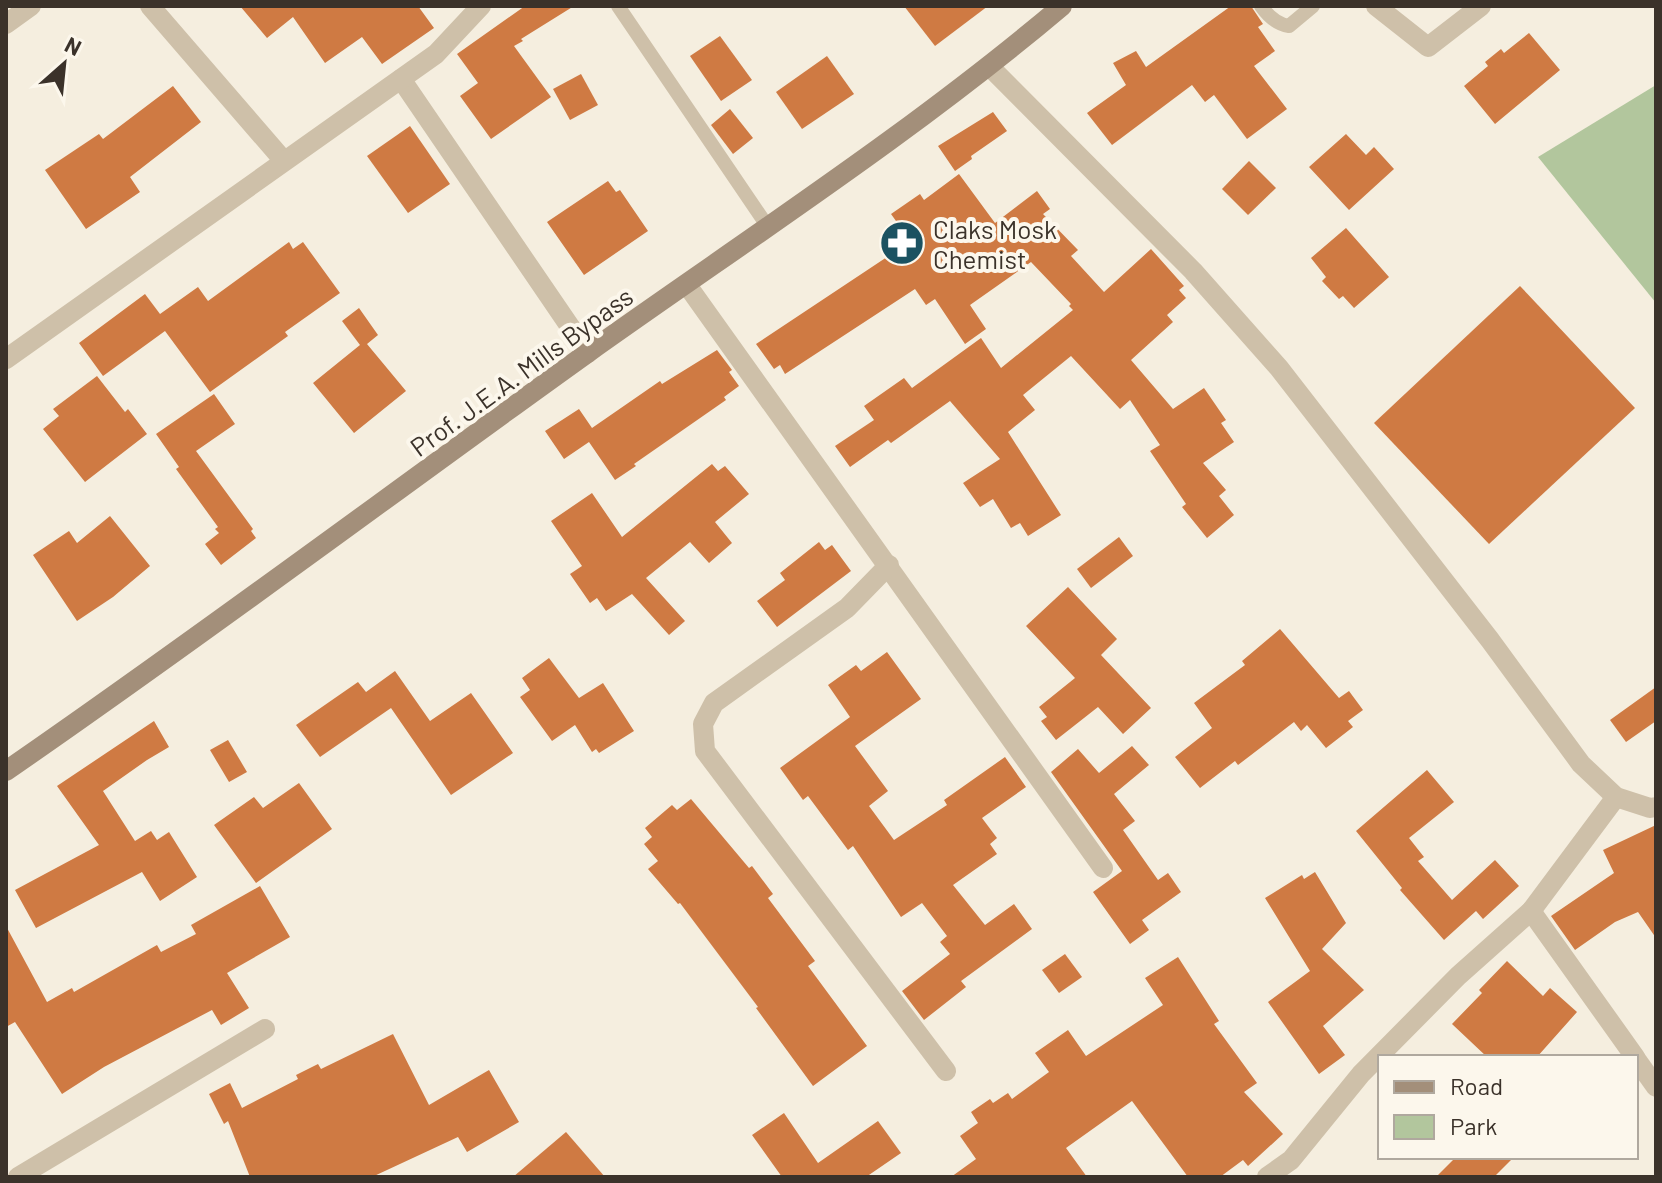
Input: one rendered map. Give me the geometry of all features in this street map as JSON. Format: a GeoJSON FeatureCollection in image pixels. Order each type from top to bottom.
{"type":"FeatureCollection","features":[{"type":"Feature","properties":{"kind":"street"},"geometry":{"type":"LineString","coordinates":[[6,24],[31,6]]}},
{"type":"Feature","properties":{"kind":"street"},"geometry":{"type":"LineString","coordinates":[[150,6],[284,161]]}},
{"type":"Feature","properties":{"kind":"street"},"geometry":{"type":"LineString","coordinates":[[6,359],[436,54],[481,6]]}},
{"type":"Feature","properties":{"kind":"street","name":"Prof. J.E.A. Mills Bypass"},"geometry":{"type":"LineString","coordinates":[[6,771],[132,684],[588,353],[990,67],[1062,6]]}},
{"type":"Feature","properties":{"kind":"street"},"geometry":{"type":"LineString","coordinates":[[1376,6],[1428,47],[1481,6]]}},
{"type":"Feature","properties":{"kind":"street"},"geometry":{"type":"LineString","coordinates":[[990,67],[1193,271],[1279,368],[1490,640],[1581,764],[1616,797],[1650,808],[1656,807]]}},
{"type":"Feature","properties":{"kind":"street"},"geometry":{"type":"LineString","coordinates":[[401,79],[588,353]]}},
{"type":"Feature","properties":{"kind":"street"},"geometry":{"type":"LineString","coordinates":[[687,285],[1103,868]]}},
{"type":"Feature","properties":{"kind":"street"},"geometry":{"type":"LineString","coordinates":[[889,565],[847,608],[714,703],[703,724],[705,751],[946,1071]]}},
{"type":"Feature","properties":{"kind":"street"},"geometry":{"type":"LineString","coordinates":[[1380,1055],[1458,976],[1531,911],[1616,797]]}},
{"type":"Feature","properties":{"kind":"street"},"geometry":{"type":"LineString","coordinates":[[1531,911],[1633,1055]]}},
{"type":"Feature","properties":{"kind":"street"},"geometry":{"type":"LineString","coordinates":[[18,1177],[265,1029]]}},
{"type":"Feature","properties":{"kind":"street"},"geometry":{"type":"LineString","coordinates":[[1267,1177],[1296,1169],[1361,1074],[1378,1057]]}},
{"type":"Feature","properties":{"kind":"street"},"geometry":{"type":"LineString","coordinates":[[1638,1062],[1656,1087]]}},
{"type":"Feature","properties":{"kind":"lane"},"geometry":{"type":"LineString","coordinates":[[618,6],[768,227]]}},
{"type":"Feature","properties":{"kind":"lane"},"geometry":{"type":"LineString","coordinates":[[1261,6],[1280,25],[1289,26],[1313,6]]}},
{"type":"Feature","properties":{"kind":"green space"},"geometry":{"type":"Polygon","coordinates":[[[1656,85],[1656,303],[1538,157],[1656,85]]]}},
{"type":"Feature","properties":{"kind":"building"},"geometry":{"type":"Polygon","coordinates":[[[240,6],[418,6],[434,28],[382,64],[362,37],[325,63],[293,17],[267,38],[240,6]]]}},
{"type":"Feature","properties":{"kind":"building"},"geometry":{"type":"Polygon","coordinates":[[[525,6],[574,6],[514,46],[551,97],[491,139],[460,96],[478,83],[457,54],[525,6]]]}},
{"type":"Feature","properties":{"kind":"building"},"geometry":{"type":"Polygon","coordinates":[[[904,6],[988,6],[935,46],[904,6]]]}},
{"type":"Feature","properties":{"kind":"building"},"geometry":{"type":"Polygon","coordinates":[[[1231,6],[1251,6],[1263,24],[1258,27],[1275,51],[1254,66],[1287,109],[1247,139],[1214,95],[1205,102],[1192,85],[1112,145],[1087,113],[1126,85],[1113,63],[1136,51],[1146,67],[1231,6]]]}},
{"type":"Feature","properties":{"kind":"building"},"geometry":{"type":"Polygon","coordinates":[[[1529,33],[1560,70],[1495,124],[1464,86],[1488,66],[1485,62],[1501,49],[1504,53],[1529,33]]]}},
{"type":"Feature","properties":{"kind":"building"},"geometry":{"type":"Polygon","coordinates":[[[720,36],[752,80],[721,101],[690,56],[720,36]]]}},
{"type":"Feature","properties":{"kind":"building"},"geometry":{"type":"Polygon","coordinates":[[[827,56],[854,94],[802,129],[776,92],[827,56]]]}},
{"type":"Feature","properties":{"kind":"building"},"geometry":{"type":"Polygon","coordinates":[[[581,74],[598,105],[570,120],[553,89],[581,74]]]}},
{"type":"Feature","properties":{"kind":"building"},"geometry":{"type":"Polygon","coordinates":[[[173,86],[201,122],[130,177],[140,192],[86,229],[45,170],[99,134],[103,139],[173,86]]]}},
{"type":"Feature","properties":{"kind":"building"},"geometry":{"type":"Polygon","coordinates":[[[730,109],[753,138],[733,154],[711,125],[730,109]]]}},
{"type":"Feature","properties":{"kind":"building"},"geometry":{"type":"Polygon","coordinates":[[[993,112],[1007,131],[955,171],[938,146],[993,112]]]}},
{"type":"Feature","properties":{"kind":"building"},"geometry":{"type":"Polygon","coordinates":[[[410,126],[450,184],[408,213],[367,156],[410,126]]]}},
{"type":"Feature","properties":{"kind":"building"},"geometry":{"type":"Polygon","coordinates":[[[1346,134],[1366,155],[1374,147],[1394,169],[1349,210],[1309,167],[1346,134]]]}},
{"type":"Feature","properties":{"kind":"building"},"geometry":{"type":"Polygon","coordinates":[[[1249,161],[1276,188],[1248,215],[1222,189],[1249,161]]]}},
{"type":"Feature","properties":{"kind":"building"},"geometry":{"type":"Polygon","coordinates":[[[959,174],[995,223],[1037,191],[1050,209],[1043,214],[1078,250],[1071,256],[1104,292],[1151,249],[1184,286],[1179,290],[1186,298],[1167,315],[1173,322],[1131,360],[1173,409],[1204,388],[1226,420],[1221,423],[1234,442],[1203,463],[1226,490],[1219,496],[1234,515],[1207,538],[1182,507],[1186,504],[1150,451],[1160,445],[1130,400],[1120,409],[1071,356],[1023,395],[1035,410],[1008,432],[1061,515],[1028,536],[1020,523],[1011,528],[993,499],[980,507],[963,483],[1000,459],[950,401],[891,443],[888,440],[850,467],[835,446],[874,420],[864,406],[904,378],[912,388],[981,338],[1001,368],[1073,310],[1069,306],[1071,304],[1031,262],[970,305],[986,329],[965,344],[935,299],[926,305],[915,289],[785,374],[780,365],[774,369],[756,344],[890,255],[881,242],[901,228],[891,214],[920,194],[924,200],[959,174]]]}},
{"type":"Feature","properties":{"kind":"building"},"geometry":{"type":"Polygon","coordinates":[[[608,181],[616,192],[620,190],[648,231],[584,275],[547,222],[608,181]]]}},
{"type":"Feature","properties":{"kind":"building"},"geometry":{"type":"Polygon","coordinates":[[[1346,228],[1389,277],[1354,308],[1343,296],[1339,299],[1322,281],[1326,277],[1311,258],[1346,228]]]}},
{"type":"Feature","properties":{"kind":"building"},"geometry":{"type":"Polygon","coordinates":[[[289,242],[293,249],[303,242],[340,293],[285,332],[288,336],[210,392],[165,331],[103,376],[79,343],[145,294],[160,314],[198,287],[208,301],[289,242]]]}},
{"type":"Feature","properties":{"kind":"building"},"geometry":{"type":"Polygon","coordinates":[[[1520,286],[1635,408],[1489,544],[1374,423],[1520,286]]]}},
{"type":"Feature","properties":{"kind":"building"},"geometry":{"type":"Polygon","coordinates":[[[359,308],[378,335],[367,344],[406,391],[354,433],[313,383],[360,345],[342,321],[359,308]]]}},
{"type":"Feature","properties":{"kind":"building"},"geometry":{"type":"Polygon","coordinates":[[[717,350],[739,386],[724,397],[726,400],[615,480],[589,442],[564,459],[545,431],[579,409],[592,428],[660,381],[662,384],[717,350]]]}},
{"type":"Feature","properties":{"kind":"building"},"geometry":{"type":"Polygon","coordinates":[[[97,376],[147,434],[85,482],[43,429],[59,416],[53,409],[97,376]]]}},
{"type":"Feature","properties":{"kind":"building"},"geometry":{"type":"Polygon","coordinates":[[[214,394],[235,424],[196,451],[253,529],[251,531],[256,538],[221,565],[205,544],[219,533],[215,529],[218,527],[176,469],[179,467],[156,434],[214,394]]]}},
{"type":"Feature","properties":{"kind":"building"},"geometry":{"type":"Polygon","coordinates":[[[712,464],[718,471],[725,466],[749,494],[715,522],[732,543],[709,563],[690,542],[646,578],[685,621],[669,635],[632,594],[606,611],[597,598],[590,603],[570,574],[582,566],[551,521],[592,493],[622,537],[712,464]]]}},
{"type":"Feature","properties":{"kind":"building"},"geometry":{"type":"Polygon","coordinates":[[[110,516],[150,566],[113,597],[77,621],[33,555],[69,531],[77,543],[110,516]]]}},
{"type":"Feature","properties":{"kind":"building"},"geometry":{"type":"Polygon","coordinates":[[[1119,537],[1133,556],[1091,588],[1077,569],[1119,537]]]}},
{"type":"Feature","properties":{"kind":"building"},"geometry":{"type":"Polygon","coordinates":[[[819,542],[825,550],[832,545],[851,571],[777,627],[757,601],[785,580],[780,573],[819,542]]]}},
{"type":"Feature","properties":{"kind":"building"},"geometry":{"type":"Polygon","coordinates":[[[1068,587],[1117,639],[1101,655],[1151,708],[1123,734],[1098,707],[1056,740],[1041,721],[1047,717],[1039,707],[1075,678],[1026,626],[1068,587]]]}},
{"type":"Feature","properties":{"kind":"building"},"geometry":{"type":"Polygon","coordinates":[[[1280,629],[1339,698],[1349,691],[1363,710],[1348,721],[1353,727],[1326,748],[1307,725],[1301,731],[1294,722],[1238,765],[1235,761],[1200,788],[1175,757],[1212,728],[1194,703],[1245,665],[1242,661],[1280,629]]]}},
{"type":"Feature","properties":{"kind":"building"},"geometry":{"type":"Polygon","coordinates":[[[887,652],[921,699],[855,746],[888,791],[869,806],[894,840],[947,805],[944,800],[1005,757],[1026,787],[982,818],[997,838],[990,844],[997,854],[953,885],[985,925],[1014,904],[1032,929],[961,981],[966,987],[924,1020],[902,991],[950,954],[940,942],[947,936],[922,903],[901,917],[853,846],[848,850],[808,796],[803,800],[780,768],[850,717],[828,685],[856,665],[861,671],[887,652]]]}},
{"type":"Feature","properties":{"kind":"building"},"geometry":{"type":"Polygon","coordinates":[[[549,658],[579,698],[603,683],[634,731],[599,753],[596,749],[592,752],[575,725],[552,741],[520,697],[530,690],[522,678],[549,658]]]}},
{"type":"Feature","properties":{"kind":"building"},"geometry":{"type":"Polygon","coordinates":[[[395,671],[430,721],[471,693],[513,753],[451,795],[391,708],[320,757],[296,725],[358,682],[366,692],[395,671]]]}},
{"type":"Feature","properties":{"kind":"building"},"geometry":{"type":"Polygon","coordinates":[[[1656,687],[1656,721],[1626,742],[1610,720],[1656,687]]]}},
{"type":"Feature","properties":{"kind":"building"},"geometry":{"type":"Polygon","coordinates":[[[154,721],[169,747],[103,791],[135,841],[151,831],[157,840],[169,832],[197,877],[160,901],[142,872],[36,928],[15,890],[99,845],[57,786],[154,721]]]}},
{"type":"Feature","properties":{"kind":"building"},"geometry":{"type":"Polygon","coordinates":[[[228,740],[247,772],[229,782],[210,750],[228,740]]]}},
{"type":"Feature","properties":{"kind":"building"},"geometry":{"type":"Polygon","coordinates":[[[1132,746],[1149,765],[1114,794],[1135,821],[1123,830],[1158,880],[1168,873],[1181,892],[1142,920],[1149,930],[1130,944],[1093,892],[1122,871],[1051,772],[1078,749],[1099,773],[1132,746]]]}},
{"type":"Feature","properties":{"kind":"building"},"geometry":{"type":"Polygon","coordinates":[[[1427,770],[1454,802],[1409,838],[1424,857],[1418,861],[1452,900],[1495,860],[1519,886],[1483,919],[1476,911],[1444,940],[1400,890],[1402,888],[1356,831],[1427,770]]]}},
{"type":"Feature","properties":{"kind":"building"},"geometry":{"type":"Polygon","coordinates":[[[299,783],[332,829],[256,883],[214,825],[254,797],[263,808],[299,783]]]}},
{"type":"Feature","properties":{"kind":"building"},"geometry":{"type":"Polygon","coordinates":[[[691,799],[773,894],[768,898],[815,961],[808,966],[867,1046],[813,1086],[680,903],[648,869],[658,861],[644,844],[652,837],[645,828],[672,805],[677,810],[691,799]]]}},
{"type":"Feature","properties":{"kind":"building"},"geometry":{"type":"Polygon","coordinates":[[[1656,825],[1656,938],[1638,912],[1615,922],[1575,950],[1551,916],[1614,873],[1603,850],[1656,825]]]}},
{"type":"Feature","properties":{"kind":"building"},"geometry":{"type":"Polygon","coordinates":[[[1315,872],[1346,923],[1322,949],[1364,990],[1323,1026],[1345,1055],[1319,1074],[1268,1002],[1310,971],[1265,898],[1302,875],[1304,879],[1315,872]]]}},
{"type":"Feature","properties":{"kind":"building"},"geometry":{"type":"Polygon","coordinates":[[[260,886],[290,937],[227,973],[249,1008],[221,1025],[212,1010],[104,1067],[62,1094],[15,1022],[6,1027],[6,926],[47,1002],[72,988],[74,992],[157,945],[161,952],[196,934],[191,925],[260,886]]]}},
{"type":"Feature","properties":{"kind":"building"},"geometry":{"type":"Polygon","coordinates":[[[1065,954],[1082,977],[1059,993],[1042,970],[1065,954]]]}},
{"type":"Feature","properties":{"kind":"building"},"geometry":{"type":"Polygon","coordinates":[[[1178,957],[1219,1021],[1214,1024],[1257,1083],[1244,1092],[1283,1134],[1248,1166],[1243,1160],[1220,1177],[1188,1177],[1132,1101],[1066,1148],[1087,1177],[951,1177],[976,1159],[960,1136],[978,1123],[971,1112],[990,1099],[993,1103],[1008,1093],[1012,1099],[1049,1072],[1035,1053],[1068,1030],[1086,1056],[1163,1005],[1145,978],[1178,957]]]}},
{"type":"Feature","properties":{"kind":"building"},"geometry":{"type":"Polygon","coordinates":[[[1507,961],[1543,996],[1550,988],[1577,1012],[1539,1055],[1485,1055],[1452,1024],[1482,993],[1479,990],[1507,961]]]}},
{"type":"Feature","properties":{"kind":"building"},"geometry":{"type":"Polygon","coordinates":[[[393,1034],[429,1105],[489,1070],[519,1122],[467,1152],[458,1137],[372,1177],[250,1177],[228,1121],[224,1124],[209,1094],[230,1083],[242,1108],[298,1079],[296,1075],[318,1064],[321,1069],[393,1034]]]}},
{"type":"Feature","properties":{"kind":"building"},"geometry":{"type":"Polygon","coordinates":[[[784,1113],[818,1163],[878,1121],[901,1153],[866,1177],[782,1177],[752,1135],[784,1113]]]}},
{"type":"Feature","properties":{"kind":"building"},"geometry":{"type":"Polygon","coordinates":[[[566,1132],[605,1177],[513,1177],[566,1132]]]}},
{"type":"Feature","properties":{"kind":"building"},"geometry":{"type":"Polygon","coordinates":[[[1454,1159],[1512,1159],[1494,1177],[1436,1177],[1454,1159]]]}},
{"type":"Feature","properties":{"kind":"place","name":"Claks Mosk Chemist"},"geometry":{"type":"Point","coordinates":[902,243]}}]}
